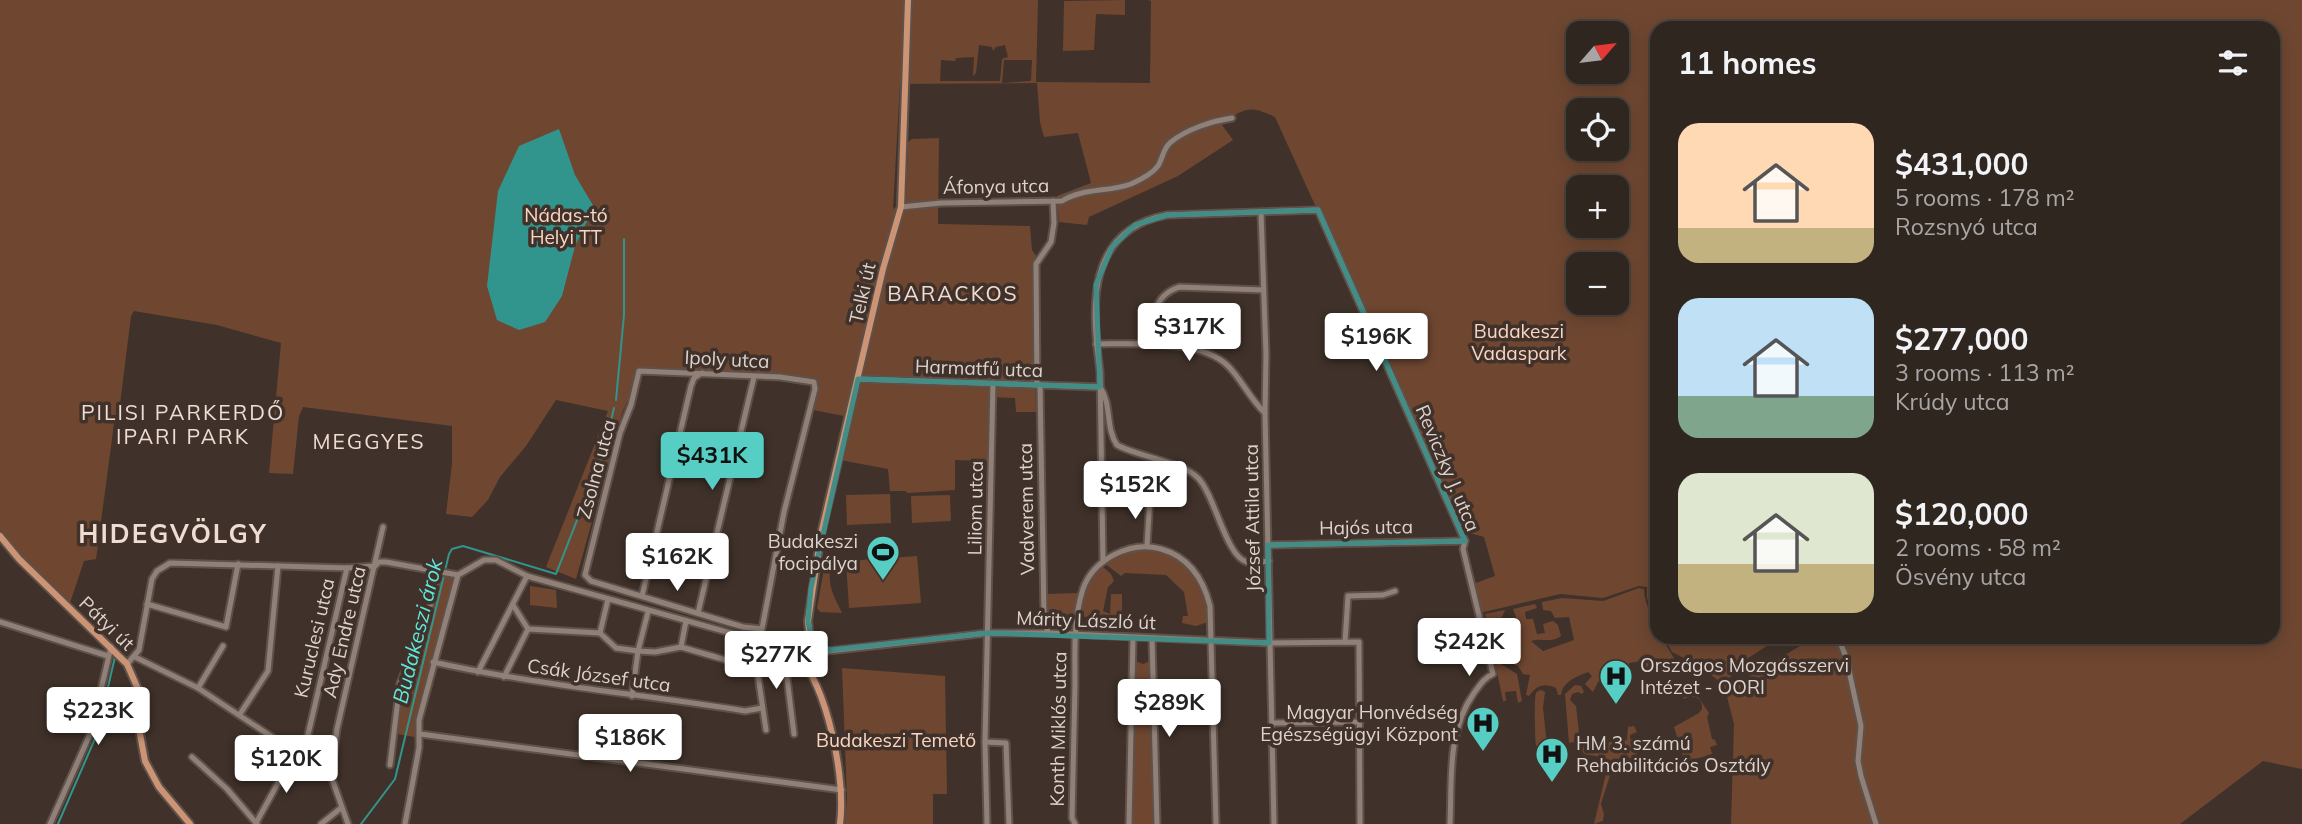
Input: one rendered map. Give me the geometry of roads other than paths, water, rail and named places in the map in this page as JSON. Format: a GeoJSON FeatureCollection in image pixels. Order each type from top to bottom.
{"type":"FeatureCollection","features":[{"type":"Feature","properties":{"kind":"main road","name":"Telki út"},"geometry":{"type":"LineString","coordinates":[[808,621],[811,588],[827,511],[883,269],[901,207],[908,0]]}},
{"type":"Feature","properties":{"kind":"main road","name":"Pátyi út"},"geometry":{"type":"LineString","coordinates":[[0,536],[34,574],[127,664],[138,689],[140,734],[145,761],[159,787],[190,824]]}},
{"type":"Feature","properties":{"kind":"main road"},"geometry":{"type":"LineString","coordinates":[[808,621],[799,643],[799,656],[813,680],[828,718],[842,790],[840,824]]}},
{"type":"Feature","properties":{"kind":"main road"},"geometry":{"type":"LineString","coordinates":[[808,621],[813,680]]}},
{"type":"Feature","properties":{"kind":"main road"},"geometry":{"type":"LineString","coordinates":[[799,643],[812,644]]}},
{"type":"Feature","properties":{"kind":"main road"},"geometry":{"type":"LineString","coordinates":[[799,656],[812,656]]}},
{"type":"Feature","properties":{"kind":"street","name":"Áfonya utca"},"geometry":{"type":"LineString","coordinates":[[901,207],[941,203],[1053,201],[1132,183],[1159,165],[1170,142],[1210,123],[1232,118]]}},
{"type":"Feature","properties":{"kind":"street","name":"Vadverem utca"},"geometry":{"type":"LineString","coordinates":[[1048,633],[1044,616],[1036,264],[1051,242],[1053,201]]}},
{"type":"Feature","properties":{"kind":"street","name":"Reviczky J. utca"},"geometry":{"type":"LineString","coordinates":[[1261,212],[1318,210],[1465,541],[1463,549],[1493,674],[1484,680],[1460,717],[1452,753],[1451,824]]}},
{"type":"Feature","properties":{"kind":"street","name":"József Attila utca"},"geometry":{"type":"LineString","coordinates":[[1261,212],[1274,824]]}},
{"type":"Feature","properties":{"kind":"street"},"geometry":{"type":"LineString","coordinates":[[1216,824],[1210,606],[1202,580],[1189,564],[1176,555],[1147,546],[1130,548],[1103,561],[1100,387],[1095,302],[1101,268],[1112,247],[1135,225],[1149,218],[1167,215],[1261,212]]}},
{"type":"Feature","properties":{"kind":"street"},"geometry":{"type":"LineString","coordinates":[[1154,344],[1155,311],[1161,298],[1169,291],[1179,287],[1263,290]]}},
{"type":"Feature","properties":{"kind":"street"},"geometry":{"type":"LineString","coordinates":[[1096,344],[1154,344],[1196,351],[1219,359],[1241,380],[1265,413]]}},
{"type":"Feature","properties":{"kind":"street","name":"Ipoly utca"},"geometry":{"type":"LineString","coordinates":[[639,371],[780,377],[814,382],[815,388],[784,512],[762,629],[743,627],[700,613]]}},
{"type":"Feature","properties":{"kind":"street","name":"Zsolna utca"},"geometry":{"type":"LineString","coordinates":[[639,371],[631,405],[620,433],[585,575],[591,581],[642,596]]}},
{"type":"Feature","properties":{"kind":"street"},"geometry":{"type":"LineString","coordinates":[[700,613],[642,596],[691,386],[694,378],[702,373]]}},
{"type":"Feature","properties":{"kind":"street"},"geometry":{"type":"LineString","coordinates":[[700,624],[700,613],[754,377]]}},
{"type":"Feature","properties":{"kind":"street","name":"Harmatfű utca"},"geometry":{"type":"LineString","coordinates":[[858,379],[1100,387]]}},
{"type":"Feature","properties":{"kind":"street","name":"Liliom utca"},"geometry":{"type":"LineString","coordinates":[[987,824],[985,742],[993,383]]}},
{"type":"Feature","properties":{"kind":"street"},"geometry":{"type":"LineString","coordinates":[[1100,387],[1105,398],[1110,429],[1117,445],[1188,471],[1199,479],[1237,555],[1247,562],[1269,561]]}},
{"type":"Feature","properties":{"kind":"street"},"geometry":{"type":"LineString","coordinates":[[1147,546],[1150,497]]}},
{"type":"Feature","properties":{"kind":"street","name":"Ady Endre utca"},"geometry":{"type":"LineString","coordinates":[[348,824],[331,776],[337,730],[383,527]]}},
{"type":"Feature","properties":{"kind":"street","name":"Hajós utca"},"geometry":{"type":"LineString","coordinates":[[1268,545],[1465,541]]}},
{"type":"Feature","properties":{"kind":"street"},"geometry":{"type":"LineString","coordinates":[[127,664],[135,657],[140,647],[154,575],[170,563],[347,568],[375,566],[379,562],[386,562],[458,575],[487,560],[496,561],[527,576],[648,612],[780,646],[799,656]]}},
{"type":"Feature","properties":{"kind":"street","name":"Konth Miklós utca"},"geometry":{"type":"LineString","coordinates":[[1075,824],[1072,818],[1076,634],[1083,587],[1103,561]]}},
{"type":"Feature","properties":{"kind":"street"},"geometry":{"type":"LineString","coordinates":[[148,604],[226,627],[238,564]]}},
{"type":"Feature","properties":{"kind":"street"},"geometry":{"type":"LineString","coordinates":[[240,714],[268,671],[278,566]]}},
{"type":"Feature","properties":{"kind":"street","name":"Kuruclesi utca"},"geometry":{"type":"LineString","coordinates":[[303,756],[347,568]]}},
{"type":"Feature","properties":{"kind":"street"},"geometry":{"type":"LineString","coordinates":[[390,765],[400,683],[426,622],[441,574]]}},
{"type":"Feature","properties":{"kind":"street"},"geometry":{"type":"LineString","coordinates":[[405,824],[420,734],[419,720],[458,575]]}},
{"type":"Feature","properties":{"kind":"street"},"geometry":{"type":"LineString","coordinates":[[478,672],[527,576]]}},
{"type":"Feature","properties":{"kind":"street"},"geometry":{"type":"LineString","coordinates":[[1360,824],[1359,642],[1345,642],[1348,596],[1383,595],[1395,591]]}},
{"type":"Feature","properties":{"kind":"street"},"geometry":{"type":"LineString","coordinates":[[600,633],[608,599]]}},
{"type":"Feature","properties":{"kind":"street"},"geometry":{"type":"LineString","coordinates":[[513,605],[528,629]]}},
{"type":"Feature","properties":{"kind":"street"},"geometry":{"type":"LineString","coordinates":[[632,696],[638,651],[648,612]]}},
{"type":"Feature","properties":{"kind":"street"},"geometry":{"type":"LineString","coordinates":[[681,647],[686,621]]}},
{"type":"Feature","properties":{"kind":"street"},"geometry":{"type":"LineString","coordinates":[[0,622],[108,656]]}},
{"type":"Feature","properties":{"kind":"street"},"geometry":{"type":"LineString","coordinates":[[528,629],[600,633],[616,648],[638,651],[655,652],[681,647],[757,669]]}},
{"type":"Feature","properties":{"kind":"street"},"geometry":{"type":"LineString","coordinates":[[504,677],[528,629]]}},
{"type":"Feature","properties":{"kind":"street","name":"Márity László út"},"geometry":{"type":"LineString","coordinates":[[812,656],[828,651],[988,633],[1048,633],[1269,643],[1345,642]]}},
{"type":"Feature","properties":{"kind":"street"},"geometry":{"type":"LineString","coordinates":[[1129,824],[1133,638]]}},
{"type":"Feature","properties":{"kind":"street"},"geometry":{"type":"LineString","coordinates":[[1152,638],[1157,824]]}},
{"type":"Feature","properties":{"kind":"street"},"geometry":{"type":"LineString","coordinates":[[757,669],[780,646],[799,643]]}},
{"type":"Feature","properties":{"kind":"street","name":"Márity László út"},"geometry":{"type":"LineString","coordinates":[[812,644],[828,651]]}},
{"type":"Feature","properties":{"kind":"street"},"geometry":{"type":"LineString","coordinates":[[1841,644],[1861,726],[1858,761],[1876,824]]}},
{"type":"Feature","properties":{"kind":"street"},"geometry":{"type":"LineString","coordinates":[[198,688],[223,646]]}},
{"type":"Feature","properties":{"kind":"street"},"geometry":{"type":"LineString","coordinates":[[780,646],[794,734]]}},
{"type":"Feature","properties":{"kind":"street"},"geometry":{"type":"LineString","coordinates":[[50,824],[90,732],[111,648]]}},
{"type":"Feature","properties":{"kind":"street"},"geometry":{"type":"LineString","coordinates":[[135,657],[198,688],[331,776]]}},
{"type":"Feature","properties":{"kind":"street","name":"Csák József utca"},"geometry":{"type":"LineString","coordinates":[[433,662],[504,677],[632,696],[745,711],[762,708]]}},
{"type":"Feature","properties":{"kind":"street"},"geometry":{"type":"LineString","coordinates":[[757,669],[766,730]]}},
{"type":"Feature","properties":{"kind":"street"},"geometry":{"type":"LineString","coordinates":[[1272,723],[1360,722]]}},
{"type":"Feature","properties":{"kind":"street"},"geometry":{"type":"LineString","coordinates":[[420,734],[842,790]]}},
{"type":"Feature","properties":{"kind":"street"},"geometry":{"type":"LineString","coordinates":[[985,742],[1006,743],[1009,824]]}},
{"type":"Feature","properties":{"kind":"street"},"geometry":{"type":"LineString","coordinates":[[192,757],[227,789],[257,824],[283,774],[310,761]]}},
{"type":"Feature","properties":{"kind":"street"},"geometry":{"type":"LineString","coordinates":[[321,824],[341,808]]}},
{"type":"Feature","properties":{"kind":"water"},"geometry":{"type":"Polygon","coordinates":[[[559,129],[575,175],[594,207],[575,246],[562,296],[545,322],[519,330],[497,320],[487,286],[498,191],[519,146],[559,129]]]}},
{"type":"Feature","properties":{"kind":"waterway","name":"Budakeszi árok"},"geometry":{"type":"LineString","coordinates":[[616,400],[624,315],[624,239]]}},
{"type":"Feature","properties":{"kind":"waterway","name":"Budakeszi árok"},"geometry":{"type":"LineString","coordinates":[[361,824],[395,779],[452,549],[463,546],[556,574],[604,451],[614,408]]}},
{"type":"Feature","properties":{"kind":"waterway"},"geometry":{"type":"LineString","coordinates":[[58,824],[97,734],[115,657]]}},
{"type":"Feature","properties":{"kind":"place","name":"Budakeszi focipálya"},"geometry":{"type":"Point","coordinates":[883,582]}},
{"type":"Feature","properties":{"kind":"place","name":"Országos Mozgásszervi Intézet - OORI"},"geometry":{"type":"Point","coordinates":[1616,706]}},
{"type":"Feature","properties":{"kind":"place","name":"Magyar Honvédség Egészségügyi Központ"},"geometry":{"type":"Point","coordinates":[1483,753]}},
{"type":"Feature","properties":{"kind":"place","name":"HM 3. számú Rehabilitációs Osztály"},"geometry":{"type":"Point","coordinates":[1552,784]}},
{"type":"Feature","properties":{"kind":"district","name":"BARACKOS"},"geometry":{"type":"Point","coordinates":[953,293]}},
{"type":"Feature","properties":{"kind":"district","name":"PILISI PARKERDŐ IPARI PARK"},"geometry":{"type":"Point","coordinates":[183,424]}},
{"type":"Feature","properties":{"kind":"district","name":"MEGGYES"},"geometry":{"type":"Point","coordinates":[369,441]}},
{"type":"Feature","properties":{"kind":"district","name":"HIDEGVÖLGY"},"geometry":{"type":"Point","coordinates":[173,533]}},
{"type":"Feature","properties":{"kind":"park label","name":"Nádas-tó Helyi TT"},"geometry":{"type":"Point","coordinates":[566,226]}},
{"type":"Feature","properties":{"kind":"park label","name":"Budakeszi Vadaspark"},"geometry":{"type":"Point","coordinates":[1519,342]}},
{"type":"Feature","properties":{"kind":"park label","name":"Budakeszi Temető"},"geometry":{"type":"Point","coordinates":[896,740]}}]}
